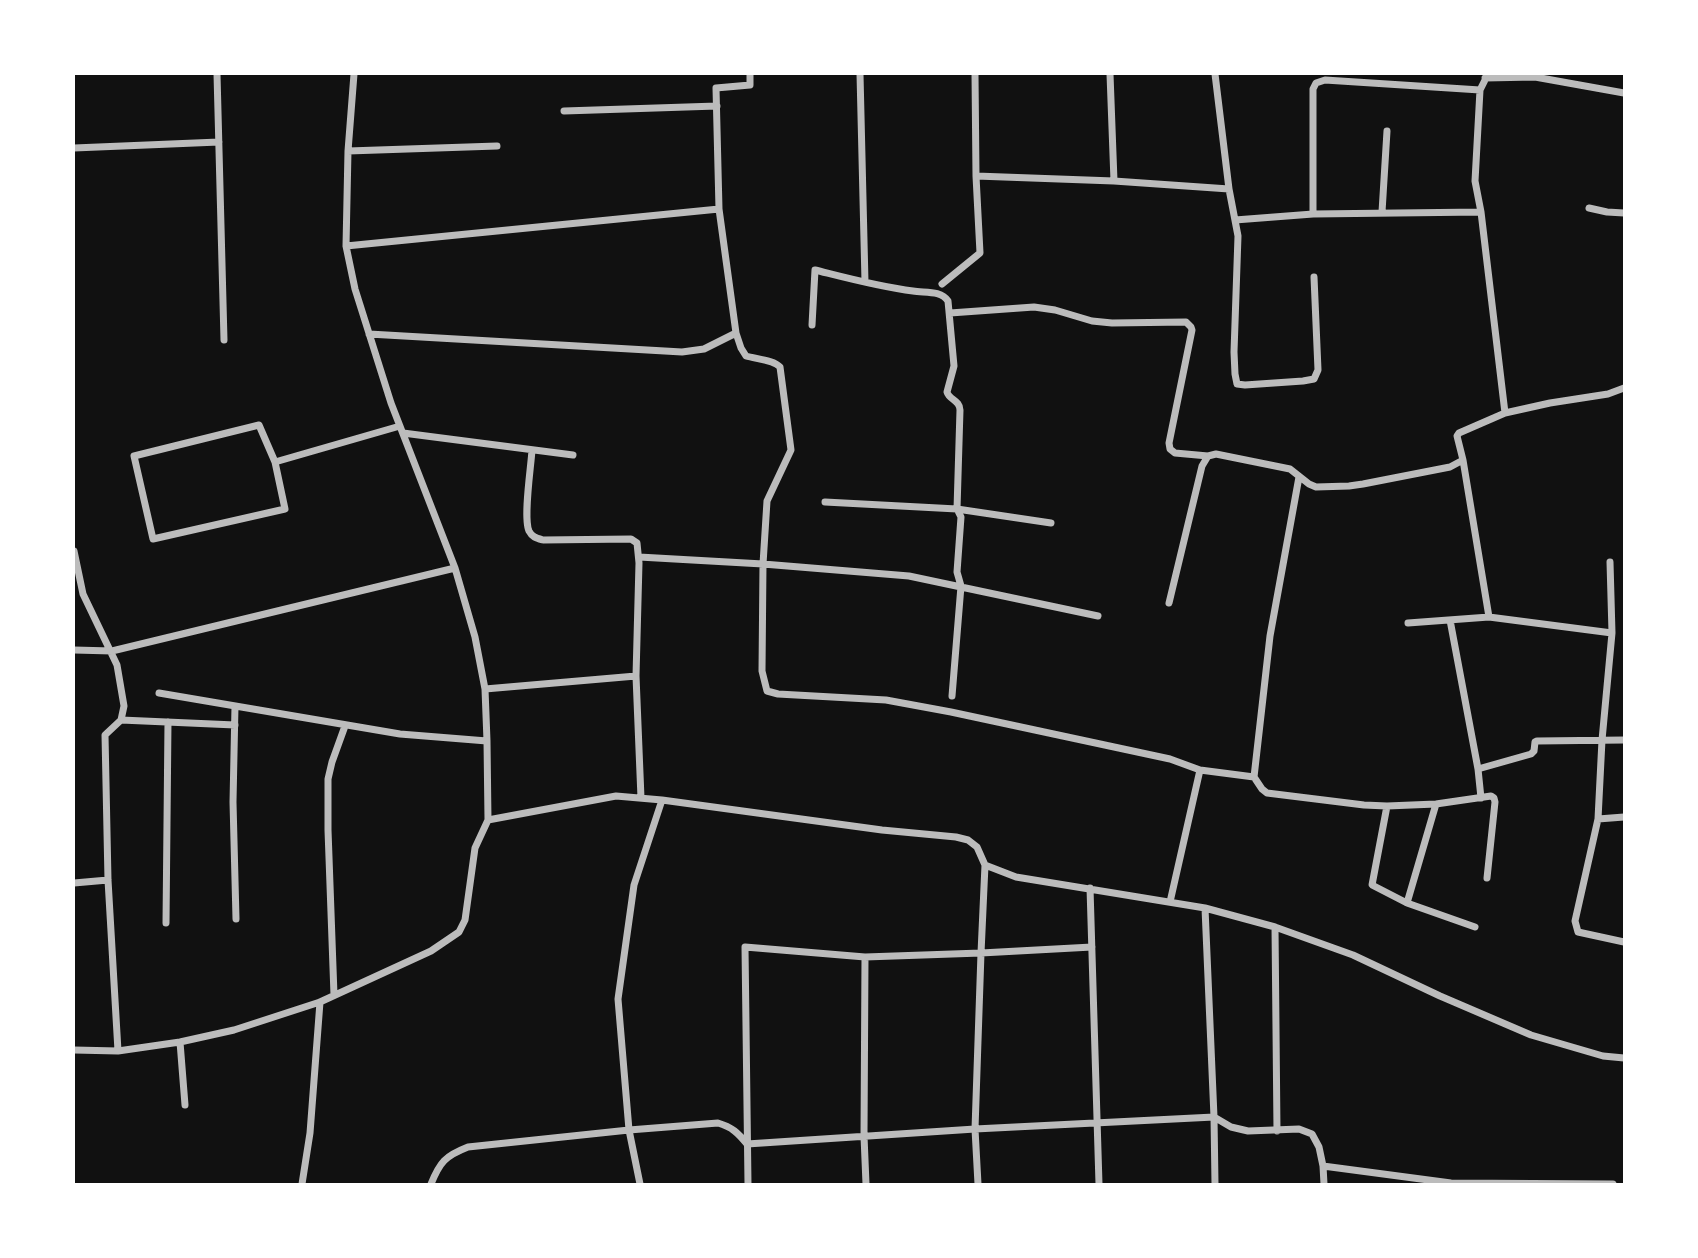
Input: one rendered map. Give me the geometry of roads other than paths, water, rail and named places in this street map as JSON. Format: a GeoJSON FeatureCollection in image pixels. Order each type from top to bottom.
{"type":"FeatureCollection","features":[{"type":"Feature","properties":{"kind":"street"},"geometry":{"type":"LineString","coordinates":[[217,74],[224,340]]}},
{"type":"Feature","properties":{"kind":"street"},"geometry":{"type":"LineString","coordinates":[[74,1050],[118,1051],[180,1042],[234,1030],[320,1002],[431,951],[459,932],[465,920],[475,848],[488,820],[485,689],[475,637],[455,569],[401,430],[355,289],[346,246],[348,151],[355,74]]}},
{"type":"Feature","properties":{"kind":"street"},"geometry":{"type":"LineString","coordinates":[[750,74],[750,85],[716,88],[719,209],[736,333],[746,356],[776,362],[780,367],[791,450],[767,501],[763,564],[762,671],[767,691],[778,694],[886,700],[1170,759],[1200,769],[1254,777]]}},
{"type":"Feature","properties":{"kind":"street"},"geometry":{"type":"LineString","coordinates":[[860,74],[865,282]]}},
{"type":"Feature","properties":{"kind":"street"},"geometry":{"type":"LineString","coordinates":[[942,284],[980,253],[975,74]]}},
{"type":"Feature","properties":{"kind":"street"},"geometry":{"type":"LineString","coordinates":[[1110,74],[1114,181]]}},
{"type":"Feature","properties":{"kind":"street"},"geometry":{"type":"LineString","coordinates":[[1215,74],[1229,189],[1238,236],[1234,352],[1237,384],[1303,382],[1314,379],[1318,370],[1314,277]]}},
{"type":"Feature","properties":{"kind":"street"},"geometry":{"type":"LineString","coordinates":[[1505,413],[1475,181],[1480,90],[1486,76],[1535,77],[1625,93]]}},
{"type":"Feature","properties":{"kind":"street"},"geometry":{"type":"LineString","coordinates":[[1312,214],[1315,83],[1325,80],[1480,90]]}},
{"type":"Feature","properties":{"kind":"street"},"geometry":{"type":"LineString","coordinates":[[564,111],[717,106]]}},
{"type":"Feature","properties":{"kind":"street"},"geometry":{"type":"LineString","coordinates":[[1382,212],[1387,131]]}},
{"type":"Feature","properties":{"kind":"street"},"geometry":{"type":"LineString","coordinates":[[74,148],[219,142]]}},
{"type":"Feature","properties":{"kind":"street"},"geometry":{"type":"LineString","coordinates":[[348,151],[497,146]]}},
{"type":"Feature","properties":{"kind":"street"},"geometry":{"type":"LineString","coordinates":[[976,176],[1229,189]]}},
{"type":"Feature","properties":{"kind":"street"},"geometry":{"type":"LineString","coordinates":[[1589,208],[1625,214]]}},
{"type":"Feature","properties":{"kind":"street"},"geometry":{"type":"LineString","coordinates":[[346,246],[719,209]]}},
{"type":"Feature","properties":{"kind":"street"},"geometry":{"type":"LineString","coordinates":[[1235,220],[1312,214],[1481,212]]}},
{"type":"Feature","properties":{"kind":"street"},"geometry":{"type":"LineString","coordinates":[[812,325],[815,270],[865,282],[940,294],[948,301],[954,366],[947,391],[948,396],[958,403],[960,410],[957,509],[961,517],[957,572],[961,586],[952,696]]}},
{"type":"Feature","properties":{"kind":"street"},"geometry":{"type":"LineString","coordinates":[[950,313],[1034,307],[1102,322],[1186,322],[1192,330],[1170,443],[1170,449],[1175,453],[1208,456],[1216,454],[1290,469],[1316,487],[1349,486],[1450,467],[1463,460]]}},
{"type":"Feature","properties":{"kind":"street"},"geometry":{"type":"LineString","coordinates":[[369,334],[682,352],[704,349],[736,333]]}},
{"type":"Feature","properties":{"kind":"street"},"geometry":{"type":"LineString","coordinates":[[1489,617],[1457,436],[1505,413],[1608,394],[1625,388]]}},
{"type":"Feature","properties":{"kind":"street"},"geometry":{"type":"LineString","coordinates":[[259,425],[275,462],[285,509],[153,539],[134,456],[259,425]]}},
{"type":"Feature","properties":{"kind":"street"},"geometry":{"type":"LineString","coordinates":[[275,462],[401,430],[573,455]]}},
{"type":"Feature","properties":{"kind":"street"},"geometry":{"type":"LineString","coordinates":[[532,450],[527,528],[533,537],[543,540],[631,538],[637,543],[639,558],[636,676],[640,798]]}},
{"type":"Feature","properties":{"kind":"street"},"geometry":{"type":"LineString","coordinates":[[1169,603],[1202,466],[1208,456]]}},
{"type":"Feature","properties":{"kind":"street"},"geometry":{"type":"LineString","coordinates":[[1298,477],[1270,636],[1254,777],[1267,793],[1364,805],[1436,804],[1490,796],[1495,802],[1487,878]]}},
{"type":"Feature","properties":{"kind":"street"},"geometry":{"type":"LineString","coordinates":[[825,502],[957,509],[1051,523]]}},
{"type":"Feature","properties":{"kind":"street"},"geometry":{"type":"LineString","coordinates":[[74,551],[83,594],[117,665],[124,706],[121,720],[105,735],[108,880],[118,1051]]}},
{"type":"Feature","properties":{"kind":"street"},"geometry":{"type":"LineString","coordinates":[[639,558],[763,564],[909,576],[1098,616]]}},
{"type":"Feature","properties":{"kind":"street"},"geometry":{"type":"LineString","coordinates":[[1610,562],[1612,633],[1598,819],[1575,920],[1578,932],[1625,942]]}},
{"type":"Feature","properties":{"kind":"street"},"geometry":{"type":"LineString","coordinates":[[74,650],[111,651],[455,569]]}},
{"type":"Feature","properties":{"kind":"street"},"geometry":{"type":"LineString","coordinates":[[1408,623],[1489,617],[1612,633]]}},
{"type":"Feature","properties":{"kind":"street"},"geometry":{"type":"LineString","coordinates":[[1450,620],[1482,798]]}},
{"type":"Feature","properties":{"kind":"street"},"geometry":{"type":"LineString","coordinates":[[485,689],[636,676]]}},
{"type":"Feature","properties":{"kind":"street"},"geometry":{"type":"LineString","coordinates":[[159,693],[345,726],[400,734],[487,741]]}},
{"type":"Feature","properties":{"kind":"street"},"geometry":{"type":"LineString","coordinates":[[235,706],[233,802],[236,919]]}},
{"type":"Feature","properties":{"kind":"street"},"geometry":{"type":"LineString","coordinates":[[121,720],[235,725]]}},
{"type":"Feature","properties":{"kind":"street"},"geometry":{"type":"LineString","coordinates":[[166,923],[169,722]]}},
{"type":"Feature","properties":{"kind":"street"},"geometry":{"type":"LineString","coordinates":[[334,995],[328,779],[345,726]]}},
{"type":"Feature","properties":{"kind":"street"},"geometry":{"type":"LineString","coordinates":[[1478,769],[1531,754],[1537,741],[1625,740]]}},
{"type":"Feature","properties":{"kind":"street"},"geometry":{"type":"LineString","coordinates":[[1170,902],[1200,769]]}},
{"type":"Feature","properties":{"kind":"street"},"geometry":{"type":"LineString","coordinates":[[488,820],[616,796],[968,840],[977,847],[985,865],[975,1129],[978,1185]]}},
{"type":"Feature","properties":{"kind":"street"},"geometry":{"type":"LineString","coordinates":[[640,1185],[629,1130],[618,999],[634,885],[662,800]]}},
{"type":"Feature","properties":{"kind":"street"},"geometry":{"type":"LineString","coordinates":[[1407,903],[1436,804]]}},
{"type":"Feature","properties":{"kind":"street"},"geometry":{"type":"LineString","coordinates":[[1387,806],[1372,885],[1407,903],[1475,927]]}},
{"type":"Feature","properties":{"kind":"street"},"geometry":{"type":"LineString","coordinates":[[1598,819],[1625,817]]}},
{"type":"Feature","properties":{"kind":"street"},"geometry":{"type":"LineString","coordinates":[[985,865],[1016,877],[1205,908],[1275,927],[1353,955],[1531,1035],[1603,1056],[1625,1058]]}},
{"type":"Feature","properties":{"kind":"street"},"geometry":{"type":"LineString","coordinates":[[74,883],[108,880]]}},
{"type":"Feature","properties":{"kind":"street"},"geometry":{"type":"LineString","coordinates":[[1090,888],[1099,1185]]}},
{"type":"Feature","properties":{"kind":"street"},"geometry":{"type":"LineString","coordinates":[[1205,908],[1215,1185]]}},
{"type":"Feature","properties":{"kind":"street"},"geometry":{"type":"LineString","coordinates":[[1275,927],[1277,1131]]}},
{"type":"Feature","properties":{"kind":"street"},"geometry":{"type":"LineString","coordinates":[[748,1185],[744,947],[865,957],[1091,947]]}},
{"type":"Feature","properties":{"kind":"street"},"geometry":{"type":"LineString","coordinates":[[865,957],[866,1185]]}},
{"type":"Feature","properties":{"kind":"street"},"geometry":{"type":"LineString","coordinates":[[302,1185],[310,1133],[320,1002]]}},
{"type":"Feature","properties":{"kind":"street"},"geometry":{"type":"LineString","coordinates":[[180,1042],[186,1105]]}},
{"type":"Feature","properties":{"kind":"street"},"geometry":{"type":"LineString","coordinates":[[747,1144],[1214,1117],[1231,1127],[1248,1131],[1298,1129],[1312,1134],[1319,1147],[1324,1185]]}},
{"type":"Feature","properties":{"kind":"street"},"geometry":{"type":"LineString","coordinates":[[431,1185],[438,1167],[452,1153],[467,1147],[718,1123],[730,1126],[747,1144]]}},
{"type":"Feature","properties":{"kind":"street"},"geometry":{"type":"LineString","coordinates":[[1323,1166],[1451,1184],[1613,1185]]}}]}
